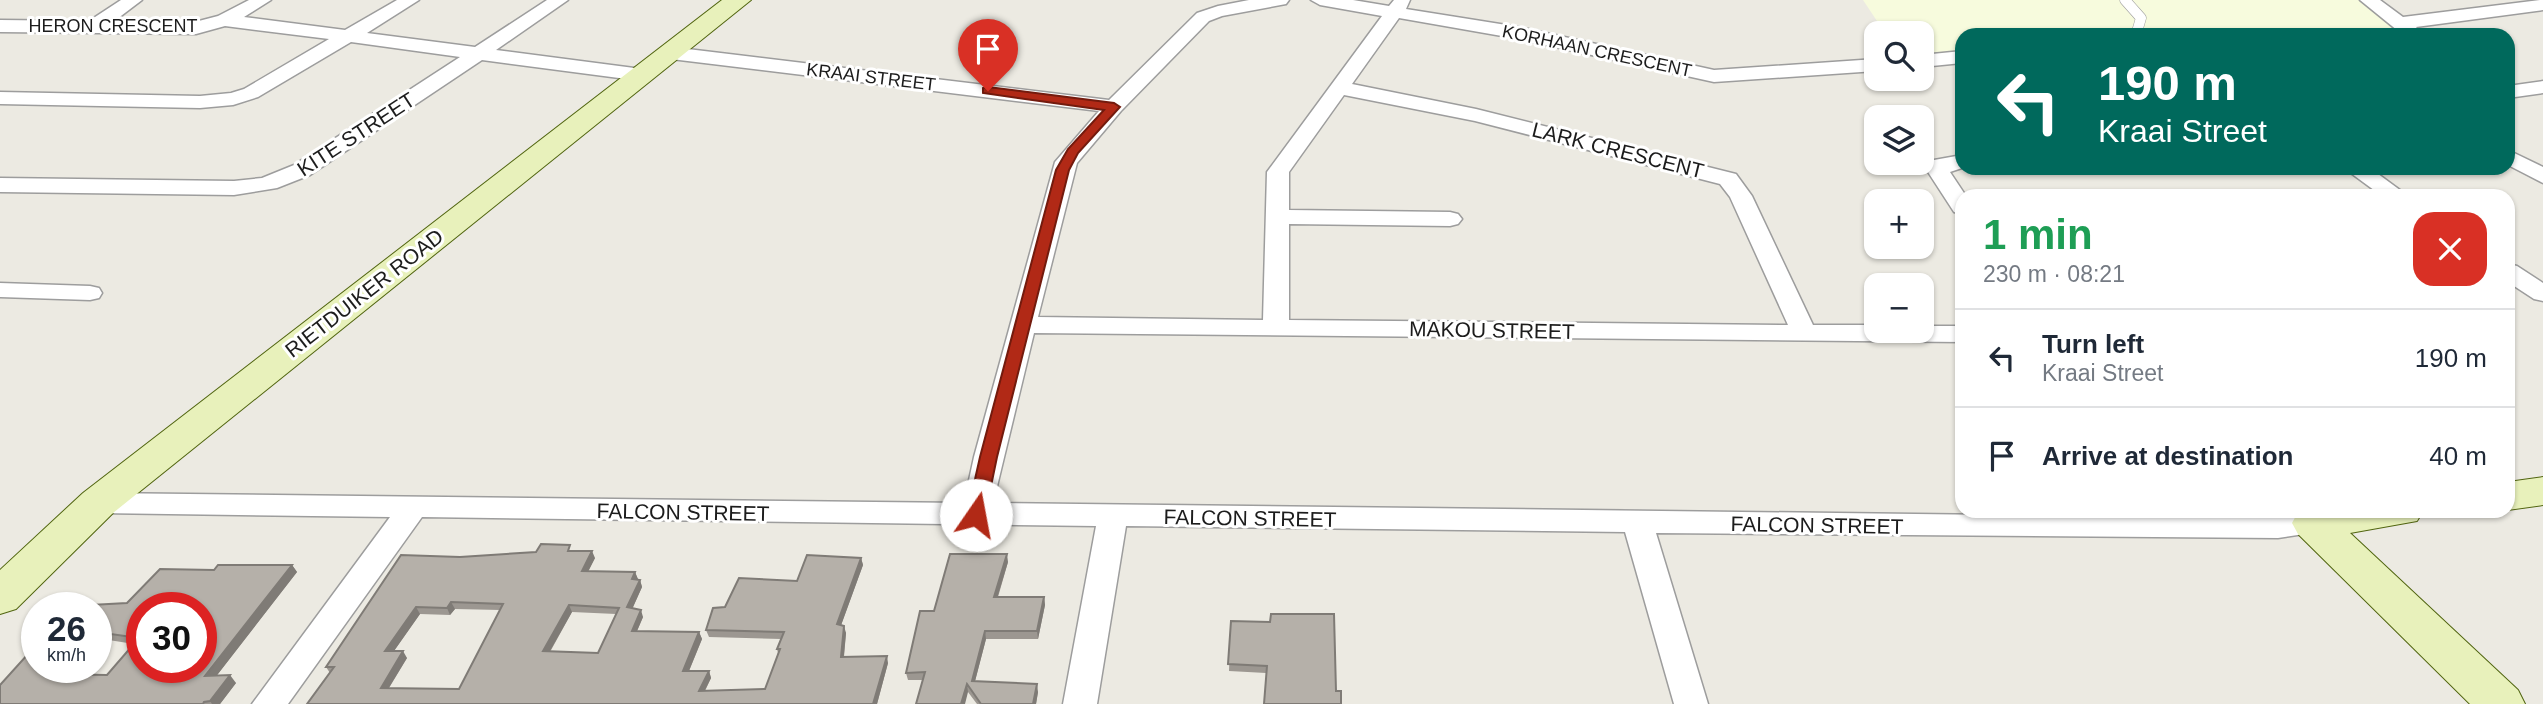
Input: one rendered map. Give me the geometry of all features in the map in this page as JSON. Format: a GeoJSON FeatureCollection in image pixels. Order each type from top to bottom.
{"type":"FeatureCollection","features":[{"type":"Feature","properties":{"kind":"street"},"geometry":{"type":"LineString","coordinates":[[93,27],[133,0]]}},
{"type":"Feature","properties":{"kind":"street","name":"HERON CRESCENT"},"geometry":{"type":"LineString","coordinates":[[0,26],[196,28],[225,20],[262,0]]}},
{"type":"Feature","properties":{"kind":"street"},"geometry":{"type":"LineString","coordinates":[[0,98],[200,102],[233,99],[251,93],[410,0]]}},
{"type":"Feature","properties":{"kind":"street","name":"KITE STREET"},"geometry":{"type":"LineString","coordinates":[[0,185],[234,188],[267,184],[302,170],[559,0]]}},
{"type":"Feature","properties":{"kind":"street","name":"RIETDUIKER ROAD"},"geometry":{"type":"LineString","coordinates":[[0,597],[98,503],[738,0]]}},
{"type":"Feature","properties":{"kind":"street"},"geometry":{"type":"LineString","coordinates":[[976,515],[1066,162],[1114,107],[1203,17],[1218,11],[1280,0]]}},
{"type":"Feature","properties":{"kind":"street","name":"KORHAAN CRESCENT"},"geometry":{"type":"LineString","coordinates":[[1320,0],[1399,6],[1713,76],[1864,66]]}},
{"type":"Feature","properties":{"kind":"street"},"geometry":{"type":"LineString","coordinates":[[2369,0],[2406,28]]}},
{"type":"Feature","properties":{"kind":"street"},"geometry":{"type":"LineString","coordinates":[[2400,23],[2543,5]]}},
{"type":"Feature","properties":{"kind":"street"},"geometry":{"type":"LineString","coordinates":[[1276,327],[1277,183],[1280,166],[1399,6]]}},
{"type":"Feature","properties":{"kind":"street"},"geometry":{"type":"LineString","coordinates":[[225,20],[642,75]]}},
{"type":"Feature","properties":{"kind":"street","name":"KRAAI STREET"},"geometry":{"type":"LineString","coordinates":[[671,53],[1114,107]]}},
{"type":"Feature","properties":{"kind":"street"},"geometry":{"type":"LineString","coordinates":[[1934,60],[1955,58]]}},
{"type":"Feature","properties":{"kind":"street"},"geometry":{"type":"LineString","coordinates":[[2515,91],[2543,87]]}},
{"type":"Feature","properties":{"kind":"street","name":"LARK CRESCENT"},"geometry":{"type":"LineString","coordinates":[[1339,88],[1476,115],[1728,179],[1741,196],[1804,332]]}},
{"type":"Feature","properties":{"kind":"street"},"geometry":{"type":"LineString","coordinates":[[2515,160],[2543,176]]}},
{"type":"Feature","properties":{"kind":"street"},"geometry":{"type":"LineString","coordinates":[[1955,163],[1942,166],[1939,172],[1955,197]]}},
{"type":"Feature","properties":{"kind":"street"},"geometry":{"type":"LineString","coordinates":[[2366,175],[2386,189]]}},
{"type":"Feature","properties":{"kind":"street"},"geometry":{"type":"LineString","coordinates":[[1278,217],[1450,219]]}},
{"type":"Feature","properties":{"kind":"street"},"geometry":{"type":"LineString","coordinates":[[0,290],[90,293]]}},
{"type":"Feature","properties":{"kind":"street","name":"MAKOU STREET"},"geometry":{"type":"LineString","coordinates":[[1023,325],[1955,334]]}},
{"type":"Feature","properties":{"kind":"street"},"geometry":{"type":"LineString","coordinates":[[2515,495],[2543,491]]}},
{"type":"Feature","properties":{"kind":"street","name":"FALCON STREET"},"geometry":{"type":"LineString","coordinates":[[98,503],[412,509],[2217,529],[2350,518]]}},
{"type":"Feature","properties":{"kind":"street"},"geometry":{"type":"LineString","coordinates":[[269,704],[412,509]]}},
{"type":"Feature","properties":{"kind":"street"},"geometry":{"type":"LineString","coordinates":[[1080,704],[1113,516]]}},
{"type":"Feature","properties":{"kind":"street"},"geometry":{"type":"LineString","coordinates":[[1638,523],[1691,704]]}},
{"type":"Feature","properties":{"kind":"street"},"geometry":{"type":"LineString","coordinates":[[2313,523],[2501,704]]}},
{"type":"Feature","properties":{"kind":"lane"},"geometry":{"type":"LineString","coordinates":[[2125,0],[2141,18],[2138,28]]}},
{"type":"Feature","properties":{"kind":"shaded area"},"geometry":{"type":"Polygon","coordinates":[[[1863,0],[2373,0],[2410,28],[1955,28],[1955,58],[1934,60],[1934,21],[1877,21],[1863,0]]]}},
{"type":"Feature","properties":{"kind":"building"},"geometry":{"type":"Polygon","coordinates":[[[541,544],[570,545],[568,551],[592,551],[582,571],[635,572],[632,579],[640,580],[627,607],[641,610],[632,631],[699,632],[683,671],[709,671],[699,691],[765,689],[780,649],[777,649],[784,632],[706,630],[713,608],[725,607],[739,578],[797,581],[807,555],[861,558],[837,624],[844,626],[841,657],[887,656],[873,704],[307,704],[334,667],[326,667],[401,555],[460,557],[536,552],[541,544]],[[451,602],[447,608],[416,607],[385,651],[403,651],[381,688],[459,689],[503,604],[451,602]],[[569,605],[543,651],[598,653],[619,608],[569,605]]]}},
{"type":"Feature","properties":{"kind":"building"},"geometry":{"type":"Polygon","coordinates":[[[950,554],[1007,554],[994,597],[1044,597],[1037,631],[985,631],[972,681],[1037,684],[1033,704],[981,704],[967,684],[961,704],[916,704],[925,672],[906,673],[920,611],[934,611],[950,554]]]}},
{"type":"Feature","properties":{"kind":"building"},"geometry":{"type":"Polygon","coordinates":[[[218,565],[292,565],[217,661],[217,592],[138,592],[160,569],[214,570],[218,565]]]}},
{"type":"Feature","properties":{"kind":"building"},"geometry":{"type":"Polygon","coordinates":[[[126,603],[126,636],[112,634],[112,604],[126,603]]]}},
{"type":"Feature","properties":{"kind":"building"},"geometry":{"type":"Polygon","coordinates":[[[1271,614],[1334,614],[1336,691],[1341,691],[1341,704],[1264,704],[1267,666],[1228,664],[1231,621],[1270,622],[1271,614]]]}},
{"type":"Feature","properties":{"kind":"building"},"geometry":{"type":"Polygon","coordinates":[[[126,653],[126,683],[217,683],[217,676],[230,675],[210,701],[203,704],[0,704],[0,685],[21,662],[21,683],[112,683],[112,669],[126,653]]]}},
{"type":"Feature","properties":{"kind":"route"},"geometry":{"type":"LineString","coordinates":[[976,515],[988,457],[1063,170],[1072,152],[1114,107],[988,91]]}}]}
